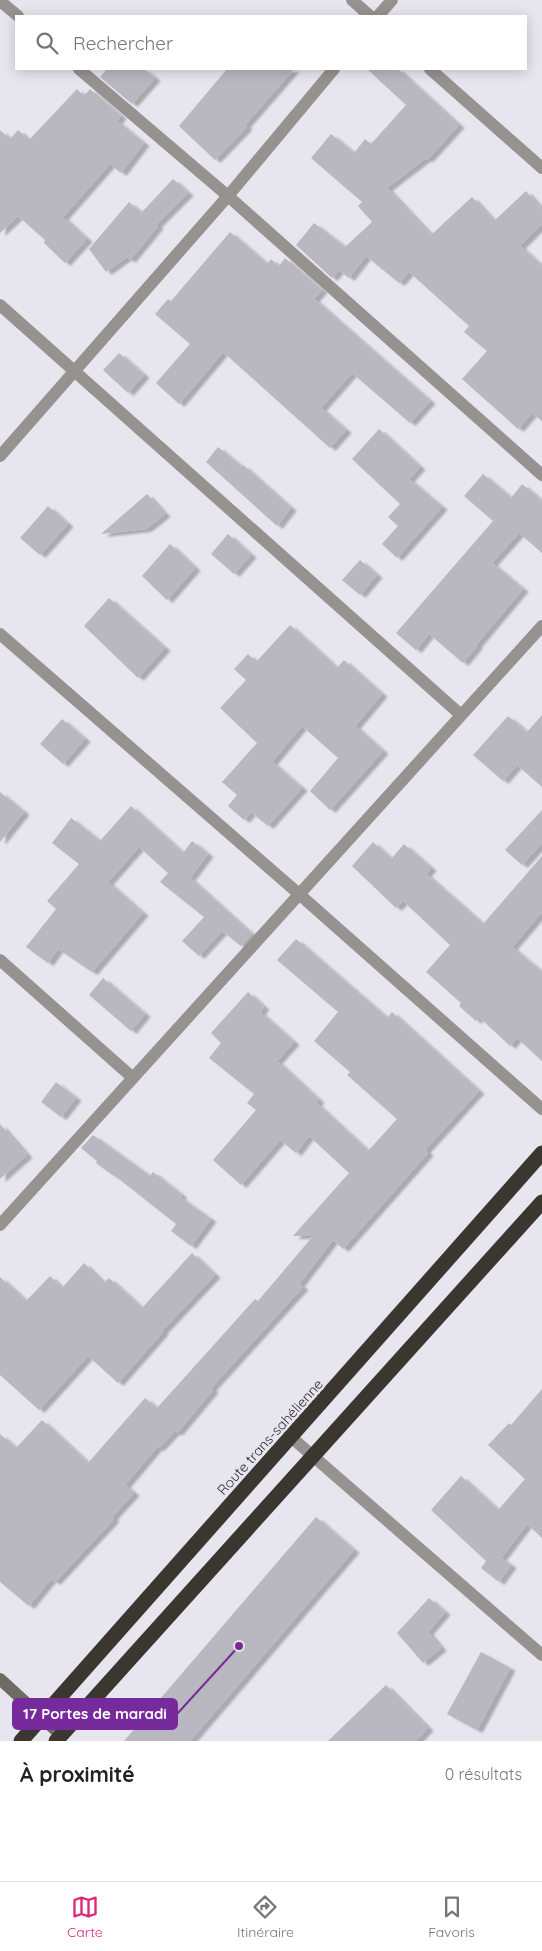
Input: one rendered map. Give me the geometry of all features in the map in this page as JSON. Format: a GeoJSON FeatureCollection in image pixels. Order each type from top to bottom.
{"type":"FeatureCollection","features":[{"type":"Feature","properties":{"kind":"highway","name":"Route trans-sahélienne"},"geometry":{"type":"LineString","coordinates":[[20,1741],[542,1153]]}},
{"type":"Feature","properties":{"kind":"highway"},"geometry":{"type":"LineString","coordinates":[[59,1738],[542,1202]]}},
{"type":"Feature","properties":{"kind":"street"},"geometry":{"type":"LineString","coordinates":[[352,0],[369,15]]}},
{"type":"Feature","properties":{"kind":"street"},"geometry":{"type":"LineString","coordinates":[[379,15],[392,0]]}},
{"type":"Feature","properties":{"kind":"street"},"geometry":{"type":"LineString","coordinates":[[0,1],[17,15]]}},
{"type":"Feature","properties":{"kind":"street"},"geometry":{"type":"LineString","coordinates":[[80,70],[228,196],[542,475]]}},
{"type":"Feature","properties":{"kind":"street"},"geometry":{"type":"LineString","coordinates":[[0,456],[228,196],[333,70]]}},
{"type":"Feature","properties":{"kind":"street"},"geometry":{"type":"LineString","coordinates":[[431,70],[542,168]]}},
{"type":"Feature","properties":{"kind":"street"},"geometry":{"type":"LineString","coordinates":[[0,306],[461,715]]}},
{"type":"Feature","properties":{"kind":"street"},"geometry":{"type":"LineString","coordinates":[[0,1225],[542,626]]}},
{"type":"Feature","properties":{"kind":"street"},"geometry":{"type":"LineString","coordinates":[[0,634],[542,1109]]}},
{"type":"Feature","properties":{"kind":"street"},"geometry":{"type":"LineString","coordinates":[[0,960],[132,1078]]}},
{"type":"Feature","properties":{"kind":"street"},"geometry":{"type":"LineString","coordinates":[[291,1437],[542,1655]]}},
{"type":"Feature","properties":{"kind":"street"},"geometry":{"type":"LineString","coordinates":[[0,1679],[42,1716],[59,1738]]}},
{"type":"Feature","properties":{"kind":"building"},"geometry":{"type":"Polygon","coordinates":[[[106,70],[145,70],[155,78],[132,104],[100,77],[106,70]]]}},
{"type":"Feature","properties":{"kind":"building"},"geometry":{"type":"Polygon","coordinates":[[[226,70],[293,70],[245,125],[247,127],[215,160],[179,126],[226,70]]]}},
{"type":"Feature","properties":{"kind":"building"},"geometry":{"type":"Polygon","coordinates":[[[368,70],[399,70],[459,125],[427,160],[426,158],[387,188],[431,235],[472,197],[494,221],[526,191],[542,209],[542,224],[520,246],[542,266],[542,421],[532,413],[518,429],[462,379],[487,351],[464,332],[469,326],[409,272],[399,283],[366,256],[349,278],[339,270],[332,278],[296,245],[314,223],[345,247],[372,222],[358,206],[362,202],[311,158],[331,134],[354,153],[365,139],[371,144],[406,105],[368,70]]]}},
{"type":"Feature","properties":{"kind":"building"},"geometry":{"type":"Polygon","coordinates":[[[77,89],[84,96],[90,89],[121,116],[117,121],[144,143],[121,173],[110,164],[63,217],[87,239],[65,263],[44,243],[45,240],[18,216],[0,233],[0,130],[10,139],[18,130],[29,140],[77,89]]]}},
{"type":"Feature","properties":{"kind":"building"},"geometry":{"type":"Polygon","coordinates":[[[173,179],[188,193],[156,225],[158,226],[130,260],[127,257],[106,272],[89,249],[129,202],[141,213],[173,179]]]}},
{"type":"Feature","properties":{"kind":"building"},"geometry":{"type":"Polygon","coordinates":[[[230,232],[267,264],[271,259],[279,266],[285,258],[322,290],[314,299],[430,401],[410,423],[352,373],[321,408],[346,430],[330,448],[223,352],[179,404],[156,383],[190,344],[155,314],[168,299],[171,301],[230,232]]]}},
{"type":"Feature","properties":{"kind":"building"},"geometry":{"type":"Polygon","coordinates":[[[119,353],[144,375],[128,393],[103,370],[119,353]]]}},
{"type":"Feature","properties":{"kind":"building"},"geometry":{"type":"Polygon","coordinates":[[[379,429],[420,467],[409,479],[442,507],[397,558],[382,544],[398,526],[388,517],[400,504],[352,459],[379,429]]]}},
{"type":"Feature","properties":{"kind":"building"},"geometry":{"type":"Polygon","coordinates":[[[218,447],[242,467],[243,465],[291,508],[277,526],[206,462],[218,447]]]}},
{"type":"Feature","properties":{"kind":"building"},"geometry":{"type":"Polygon","coordinates":[[[483,474],[511,498],[522,484],[542,501],[542,553],[519,533],[492,563],[523,589],[463,663],[429,634],[416,650],[396,633],[493,521],[464,496],[483,474]]]}},
{"type":"Feature","properties":{"kind":"building"},"geometry":{"type":"Polygon","coordinates":[[[147,494],[165,514],[146,529],[101,534],[147,494]]]}},
{"type":"Feature","properties":{"kind":"building"},"geometry":{"type":"Polygon","coordinates":[[[48,506],[68,524],[40,555],[20,538],[48,506]]]}},
{"type":"Feature","properties":{"kind":"building"},"geometry":{"type":"Polygon","coordinates":[[[228,534],[251,555],[234,574],[211,554],[228,534]]]}},
{"type":"Feature","properties":{"kind":"building"},"geometry":{"type":"Polygon","coordinates":[[[170,544],[195,568],[167,600],[142,576],[170,544]]]}},
{"type":"Feature","properties":{"kind":"building"},"geometry":{"type":"Polygon","coordinates":[[[360,560],[377,575],[360,595],[342,580],[360,560]]]}},
{"type":"Feature","properties":{"kind":"building"},"geometry":{"type":"Polygon","coordinates":[[[109,598],[165,648],[138,678],[84,626],[109,598]]]}},
{"type":"Feature","properties":{"kind":"building"},"geometry":{"type":"Polygon","coordinates":[[[290,625],[337,668],[344,660],[382,694],[355,726],[383,751],[330,810],[310,791],[338,758],[302,726],[272,762],[302,788],[268,826],[251,812],[244,820],[228,806],[237,795],[222,782],[257,743],[220,708],[246,680],[234,669],[248,654],[256,662],[290,625]]]}},
{"type":"Feature","properties":{"kind":"building"},"geometry":{"type":"Polygon","coordinates":[[[542,715],[542,787],[517,765],[503,781],[473,755],[508,716],[527,732],[542,715]]]}},
{"type":"Feature","properties":{"kind":"building"},"geometry":{"type":"Polygon","coordinates":[[[62,719],[85,739],[63,764],[40,744],[62,719]]]}},
{"type":"Feature","properties":{"kind":"building"},"geometry":{"type":"Polygon","coordinates":[[[0,792],[24,812],[0,842],[0,792]]]}},
{"type":"Feature","properties":{"kind":"building"},"geometry":{"type":"Polygon","coordinates":[[[131,806],[183,853],[192,841],[208,854],[190,878],[252,934],[241,946],[222,931],[199,956],[182,941],[204,917],[160,882],[168,873],[139,847],[108,882],[143,913],[92,972],[58,949],[48,963],[26,947],[56,909],[47,901],[79,864],[52,843],[71,818],[100,841],[131,806]]]}},
{"type":"Feature","properties":{"kind":"building"},"geometry":{"type":"Polygon","coordinates":[[[542,810],[542,843],[522,865],[505,850],[542,810]]]}},
{"type":"Feature","properties":{"kind":"building"},"geometry":{"type":"Polygon","coordinates":[[[373,842],[391,859],[404,844],[431,868],[426,874],[483,924],[542,856],[542,912],[512,947],[542,972],[542,1061],[517,1038],[510,1046],[479,1017],[476,1021],[459,1006],[461,1003],[426,972],[450,945],[403,901],[396,908],[352,866],[373,842]]]}},
{"type":"Feature","properties":{"kind":"building"},"geometry":{"type":"Polygon","coordinates":[[[296,939],[387,1018],[392,1012],[479,1091],[425,1150],[428,1153],[343,1249],[333,1240],[299,1284],[303,1287],[211,1388],[213,1390],[177,1433],[175,1431],[159,1448],[157,1447],[125,1485],[134,1493],[112,1517],[114,1519],[55,1582],[51,1579],[29,1606],[0,1582],[0,1434],[16,1448],[42,1420],[88,1463],[145,1398],[157,1408],[255,1299],[258,1301],[313,1236],[293,1236],[349,1173],[309,1136],[296,1153],[280,1140],[241,1185],[213,1160],[256,1110],[247,1103],[254,1094],[209,1058],[221,1043],[211,1033],[248,992],[264,1007],[260,1012],[294,1042],[277,1061],[319,1100],[316,1103],[368,1151],[397,1119],[347,1075],[350,1072],[314,1041],[338,1012],[277,960],[296,939]]]}},
{"type":"Feature","properties":{"kind":"building"},"geometry":{"type":"Polygon","coordinates":[[[103,978],[145,1014],[131,1031],[89,995],[103,978]]]}},
{"type":"Feature","properties":{"kind":"building"},"geometry":{"type":"Polygon","coordinates":[[[56,1082],[76,1098],[61,1117],[41,1102],[56,1082]]]}},
{"type":"Feature","properties":{"kind":"building"},"geometry":{"type":"Polygon","coordinates":[[[0,1124],[27,1155],[0,1179],[0,1124]]]}},
{"type":"Feature","properties":{"kind":"building"},"geometry":{"type":"Polygon","coordinates":[[[93,1135],[150,1176],[153,1172],[182,1195],[180,1197],[211,1219],[191,1246],[171,1231],[176,1224],[96,1163],[97,1161],[81,1148],[93,1135]]]}},
{"type":"Feature","properties":{"kind":"building"},"geometry":{"type":"Polygon","coordinates":[[[192,1253],[215,1275],[162,1331],[118,1383],[88,1356],[39,1410],[0,1375],[0,1277],[26,1301],[50,1276],[62,1288],[84,1263],[104,1283],[109,1278],[142,1308],[192,1253]]]}},
{"type":"Feature","properties":{"kind":"building"},"geometry":{"type":"Polygon","coordinates":[[[542,1389],[542,1538],[527,1524],[501,1558],[511,1565],[499,1582],[481,1568],[486,1561],[431,1510],[461,1476],[498,1510],[525,1479],[488,1445],[509,1423],[511,1425],[542,1389]]]}},
{"type":"Feature","properties":{"kind":"building"},"geometry":{"type":"Polygon","coordinates":[[[316,1517],[354,1550],[190,1741],[124,1741],[316,1517]]]}},
{"type":"Feature","properties":{"kind":"building"},"geometry":{"type":"Polygon","coordinates":[[[429,1598],[445,1612],[428,1632],[441,1648],[423,1663],[397,1633],[429,1598]]]}},
{"type":"Feature","properties":{"kind":"building"},"geometry":{"type":"Polygon","coordinates":[[[481,1652],[510,1668],[477,1730],[447,1714],[481,1652]]]}},
{"type":"Feature","properties":{"kind":"building"},"geometry":{"type":"Polygon","coordinates":[[[386,1685],[428,1728],[416,1741],[328,1741],[386,1685]]]}},
{"type":"Feature","properties":{"kind":"place","name":"17 Portes de maradi"},"geometry":{"type":"Point","coordinates":[239,1646]}}]}
